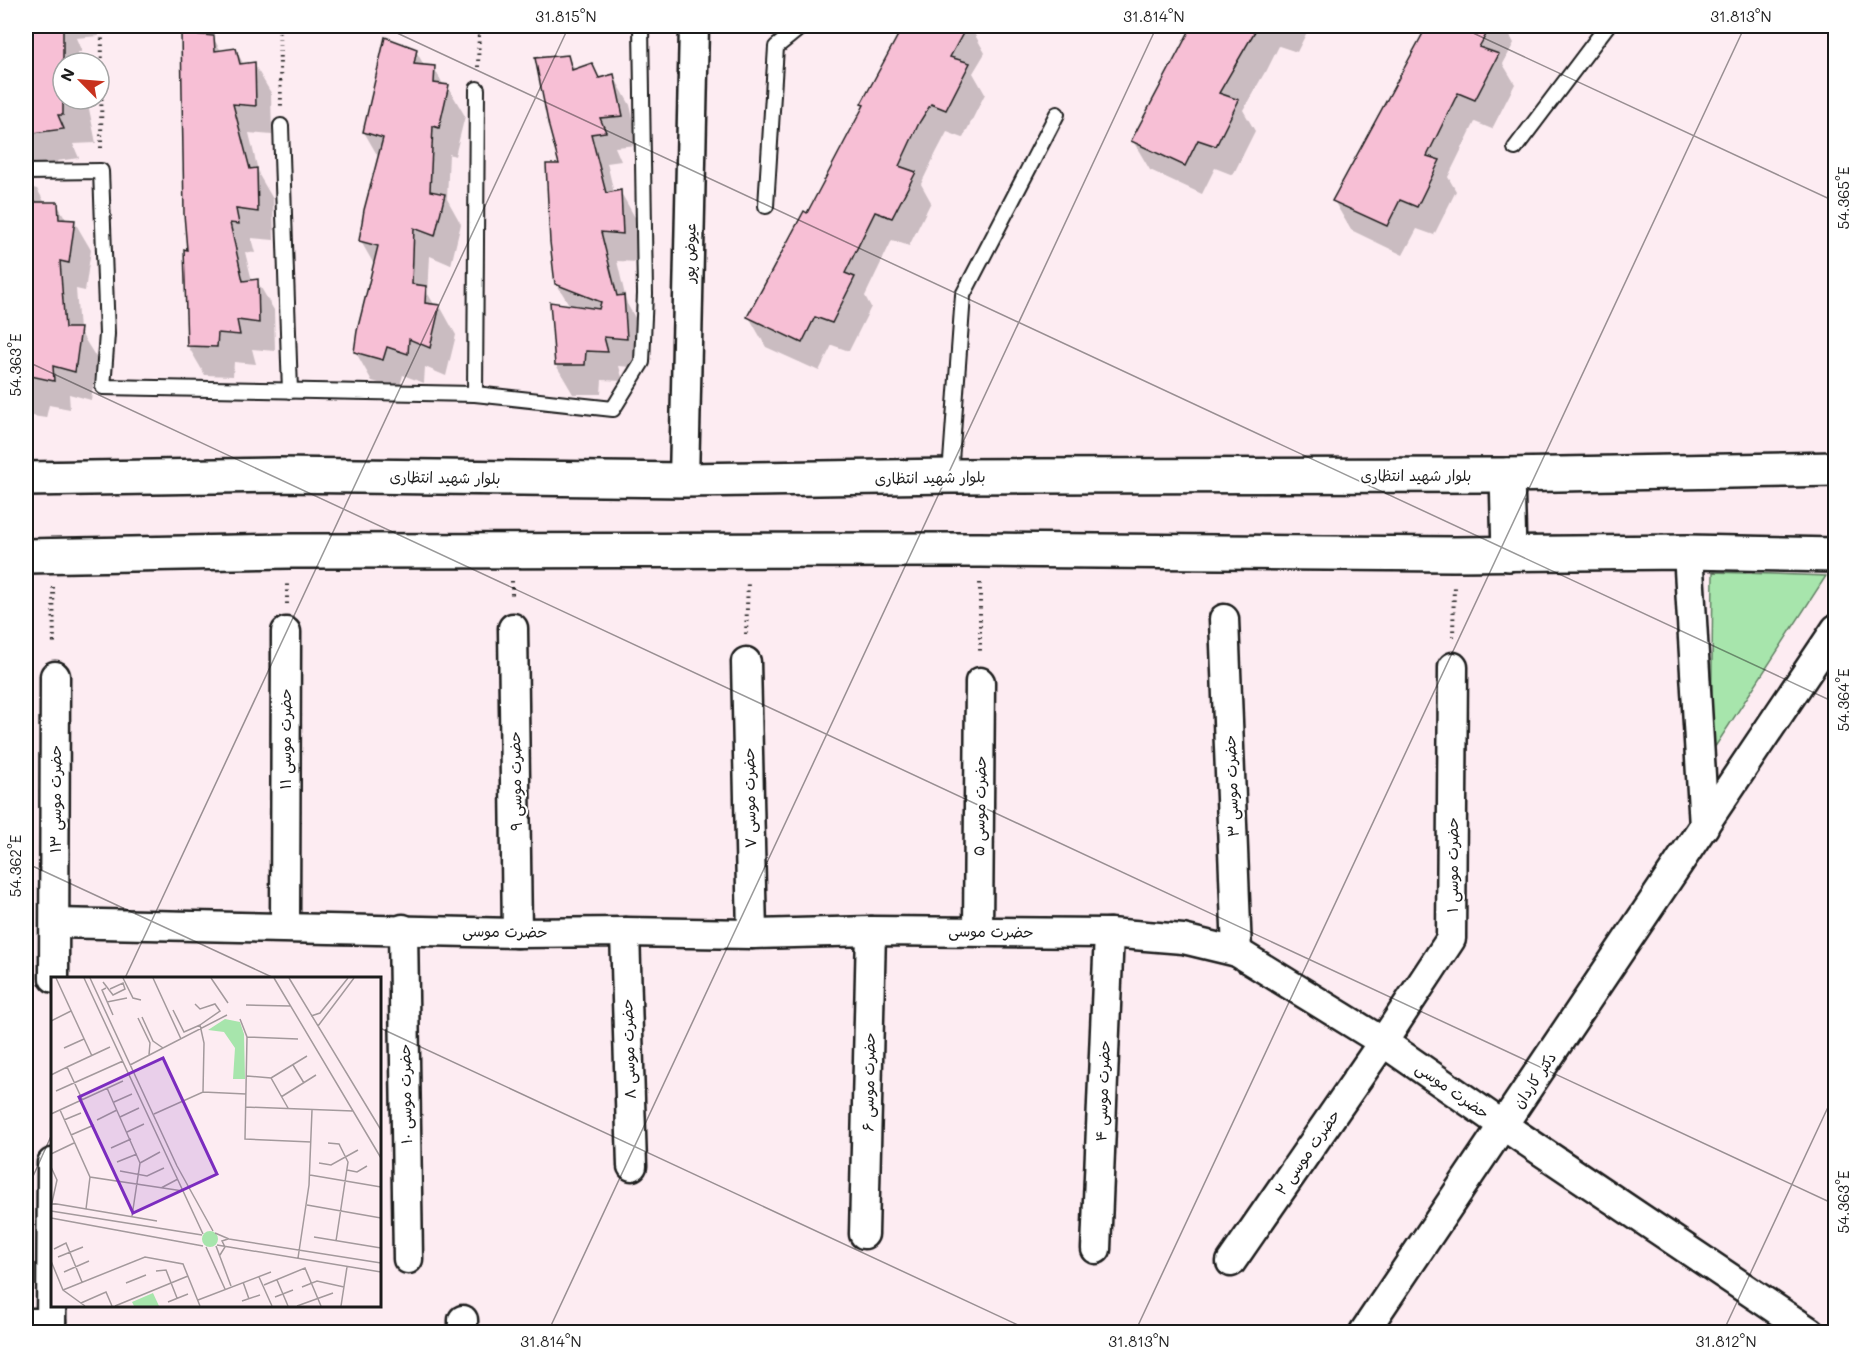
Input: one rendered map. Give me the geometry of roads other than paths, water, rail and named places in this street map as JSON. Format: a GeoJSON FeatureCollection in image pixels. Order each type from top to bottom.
{"type":"FeatureCollection","features":[{"type":"Feature","properties":{"kind":"main road","name":"بلوار شهید انتظاری"},"geometry":{"type":"LineString","coordinates":[[26,479],[278,475],[684,480],[1507,475],[1836,469]]}},
{"type":"Feature","properties":{"kind":"main road"},"geometry":{"type":"LineString","coordinates":[[1507,475],[1509,554]]}},
{"type":"Feature","properties":{"kind":"main road"},"geometry":{"type":"LineString","coordinates":[[39,556],[289,551],[980,550],[1454,554],[1688,552],[1836,555]]}},
{"type":"Feature","properties":{"kind":"street","name":"عیوض پور"},"geometry":{"type":"LineString","coordinates":[[684,480],[694,26]]}},
{"type":"Feature","properties":{"kind":"street"},"geometry":{"type":"LineString","coordinates":[[1688,552],[1704,827]]}},
{"type":"Feature","properties":{"kind":"street","name":"حضرت موسی ۳"},"geometry":{"type":"LineString","coordinates":[[1224,619],[1237,952]]}},
{"type":"Feature","properties":{"kind":"street","name":"حضرت موسی ۹"},"geometry":{"type":"LineString","coordinates":[[513,628],[517,933]]}},
{"type":"Feature","properties":{"kind":"street","name":"دکتر کاردان"},"geometry":{"type":"LineString","coordinates":[[1364,1332],[1836,629]]}},
{"type":"Feature","properties":{"kind":"street","name":"حضرت موسی ۱۱"},"geometry":{"type":"LineString","coordinates":[[285,926],[286,632]]}},
{"type":"Feature","properties":{"kind":"street","name":"حضرت موسی ۷"},"geometry":{"type":"LineString","coordinates":[[746,662],[752,934]]}},
{"type":"Feature","properties":{"kind":"street","name":"حضرت موسی ۱"},"geometry":{"type":"LineString","coordinates":[[1383,1042],[1451,939],[1453,667]]}},
{"type":"Feature","properties":{"kind":"street","name":"حضرت موسی ۱۳"},"geometry":{"type":"LineString","coordinates":[[54,977],[55,676]]}},
{"type":"Feature","properties":{"kind":"street","name":"حضرت موسی ۵"},"geometry":{"type":"LineString","coordinates":[[978,931],[980,682]]}},
{"type":"Feature","properties":{"kind":"street","name":"حضرت موسی"},"geometry":{"type":"LineString","coordinates":[[55,923],[285,926],[517,933],[752,934],[978,931],[1109,933],[1183,939],[1237,952],[1383,1042],[1810,1332]]}},
{"type":"Feature","properties":{"kind":"street","name":"حضرت موسی ۱۰"},"geometry":{"type":"LineString","coordinates":[[403,929],[408,1259]]}},
{"type":"Feature","properties":{"kind":"street","name":"حضرت موسی ۶"},"geometry":{"type":"LineString","coordinates":[[864,1234],[871,931]]}},
{"type":"Feature","properties":{"kind":"street","name":"حضرت موسی ۸"},"geometry":{"type":"LineString","coordinates":[[625,932],[632,1166]]}},
{"type":"Feature","properties":{"kind":"street","name":"حضرت موسی ۴"},"geometry":{"type":"LineString","coordinates":[[1096,1249],[1109,933]]}},
{"type":"Feature","properties":{"kind":"street","name":"حضرت موسی ۲"},"geometry":{"type":"LineString","coordinates":[[1231,1262],[1383,1042]]}},
{"type":"Feature","properties":{"kind":"street"},"geometry":{"type":"LineString","coordinates":[[43,1326],[51,1181]]}},
{"type":"Feature","properties":{"kind":"lane"},"geometry":{"type":"LineString","coordinates":[[26,172],[101,171],[106,334],[104,387],[475,394],[613,409],[642,362],[645,294],[640,26]]}},
{"type":"Feature","properties":{"kind":"lane"},"geometry":{"type":"LineString","coordinates":[[766,206],[776,47],[802,26]]}},
{"type":"Feature","properties":{"kind":"lane"},"geometry":{"type":"LineString","coordinates":[[1515,148],[1607,26]]}},
{"type":"Feature","properties":{"kind":"lane"},"geometry":{"type":"LineString","coordinates":[[475,394],[477,89]]}},
{"type":"Feature","properties":{"kind":"lane"},"geometry":{"type":"LineString","coordinates":[[950,477],[963,295],[1057,114]]}},
{"type":"Feature","properties":{"kind":"lane"},"geometry":{"type":"LineString","coordinates":[[281,126],[290,392]]}}]}
